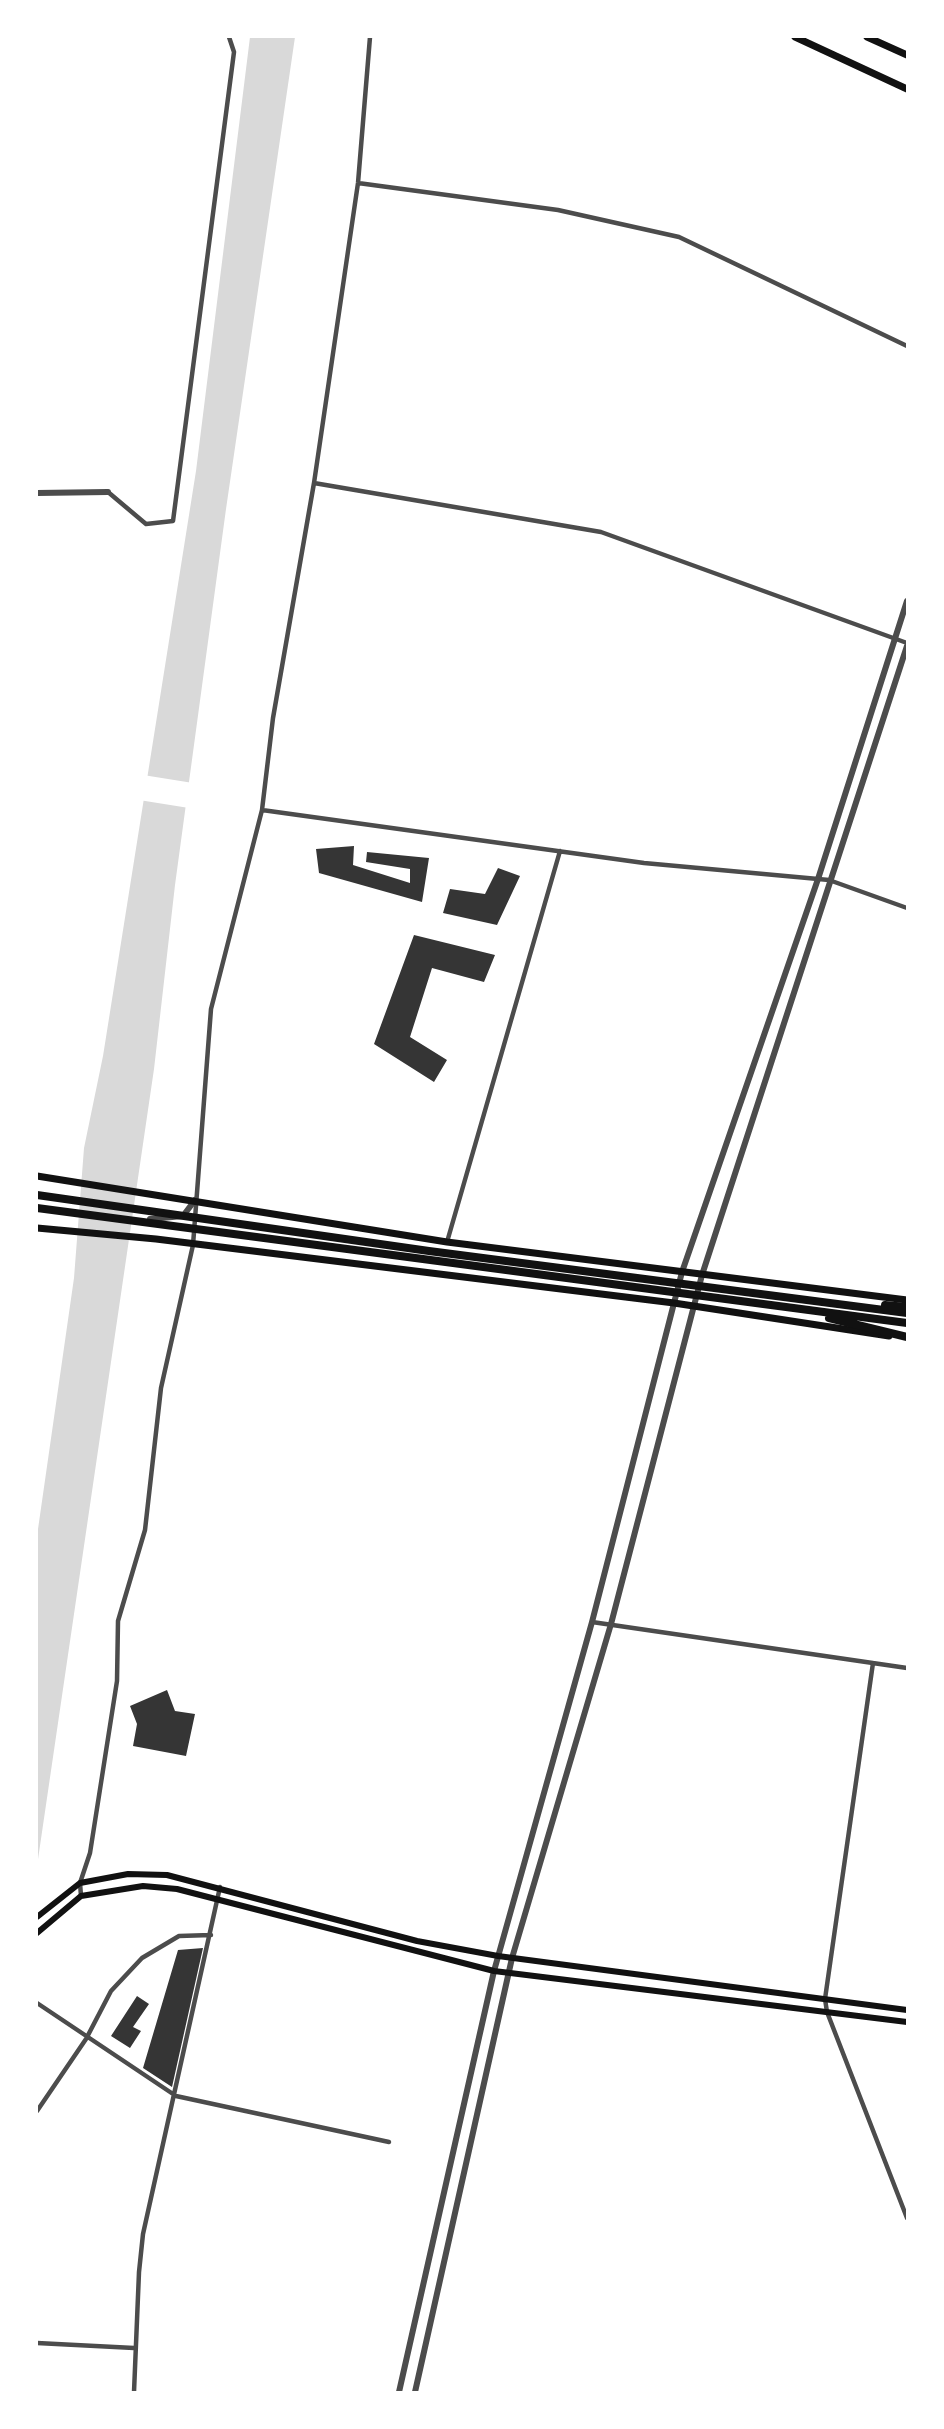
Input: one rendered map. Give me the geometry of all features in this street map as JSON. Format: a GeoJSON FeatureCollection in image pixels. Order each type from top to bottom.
{"type":"FeatureCollection","features":[{"type":"Feature","properties":{"kind":"highway"},"geometry":{"type":"LineString","coordinates":[[37,1195],[429,1251],[907,1313]]}},
{"type":"Feature","properties":{"kind":"highway"},"geometry":{"type":"LineString","coordinates":[[37,1208],[907,1323]]}},
{"type":"Feature","properties":{"kind":"highway"},"geometry":{"type":"LineString","coordinates":[[791,1298],[907,1307]]}},
{"type":"Feature","properties":{"kind":"highway"},"geometry":{"type":"LineString","coordinates":[[789,1308],[907,1337]]}},
{"type":"Feature","properties":{"kind":"main road"},"geometry":{"type":"LineString","coordinates":[[795,37],[907,89]]}},
{"type":"Feature","properties":{"kind":"main road"},"geometry":{"type":"LineString","coordinates":[[867,37],[907,55]]}},
{"type":"Feature","properties":{"kind":"main road"},"geometry":{"type":"LineString","coordinates":[[37,1176],[447,1242],[907,1300]]}},
{"type":"Feature","properties":{"kind":"main road"},"geometry":{"type":"LineString","coordinates":[[37,1228],[156,1239],[674,1303],[907,1337]]}},
{"type":"Feature","properties":{"kind":"main road"},"geometry":{"type":"LineString","coordinates":[[37,1917],[80,1883],[146,1874],[167,1875],[417,1941],[498,1956],[907,2010]]}},
{"type":"Feature","properties":{"kind":"main road"},"geometry":{"type":"LineString","coordinates":[[37,1933],[81,1896],[143,1886],[177,1889],[494,1971],[907,2022]]}},
{"type":"Feature","properties":{"kind":"street"},"geometry":{"type":"LineString","coordinates":[[37,493],[108,492],[146,524],[173,521],[234,52],[229,37]]}},
{"type":"Feature","properties":{"kind":"street"},"geometry":{"type":"LineString","coordinates":[[81,1896],[80,1883],[90,1853],[117,1681],[118,1620],[145,1530],[161,1388],[193,1245],[211,1009],[262,810],[273,718],[314,483],[358,183],[370,37]]}},
{"type":"Feature","properties":{"kind":"street"},"geometry":{"type":"LineString","coordinates":[[358,183],[558,210],[679,237],[907,346]]}},
{"type":"Feature","properties":{"kind":"street"},"geometry":{"type":"LineString","coordinates":[[314,483],[601,532],[907,644],[702,1275],[611,1624],[512,1958],[415,2392]]}},
{"type":"Feature","properties":{"kind":"street"},"geometry":{"type":"LineString","coordinates":[[398,2392],[494,1971],[592,1622],[682,1272],[818,879],[907,601]]}},
{"type":"Feature","properties":{"kind":"street"},"geometry":{"type":"LineString","coordinates":[[262,810],[560,851],[829,880],[907,908]]}},
{"type":"Feature","properties":{"kind":"street"},"geometry":{"type":"LineString","coordinates":[[447,1242],[560,851]]}},
{"type":"Feature","properties":{"kind":"street"},"geometry":{"type":"LineString","coordinates":[[37,1208],[156,1220],[183,1216],[195,1200]]}},
{"type":"Feature","properties":{"kind":"street"},"geometry":{"type":"LineString","coordinates":[[592,1622],[907,1668]]}},
{"type":"Feature","properties":{"kind":"street"},"geometry":{"type":"LineString","coordinates":[[873,1664],[825,1999],[827,2012],[907,2218]]}},
{"type":"Feature","properties":{"kind":"street"},"geometry":{"type":"LineString","coordinates":[[134,2392],[134,2348],[143,2234],[176,2096],[220,1887]]}},
{"type":"Feature","properties":{"kind":"street"},"geometry":{"type":"LineString","coordinates":[[37,2111],[86,2039],[111,1991],[142,1958],[179,1936],[211,1935]]}},
{"type":"Feature","properties":{"kind":"street"},"geometry":{"type":"LineString","coordinates":[[37,2003],[86,2039],[176,2096],[388,2142]]}},
{"type":"Feature","properties":{"kind":"street"},"geometry":{"type":"LineString","coordinates":[[37,2343],[134,2348]]}},
{"type":"Feature","properties":{"kind":"shaded area"},"geometry":{"type":"Polygon","coordinates":[[[250,37],[295,37],[226,509],[175,885],[154,1069],[37,1866],[37,1536],[74,1278],[84,1148],[103,1056],[196,471],[250,37]]]}},
{"type":"Feature","properties":{"kind":"pier"},"geometry":{"type":"Polygon","coordinates":[[[143,775],[193,783],[189,808],[139,800],[143,775]]]}},
{"type":"Feature","properties":{"kind":"building"},"geometry":{"type":"Polygon","coordinates":[[[354,846],[353,865],[410,883],[410,869],[366,862],[367,852],[429,858],[422,902],[319,873],[316,849],[354,846]]]}},
{"type":"Feature","properties":{"kind":"building"},"geometry":{"type":"Polygon","coordinates":[[[498,868],[520,876],[497,925],[443,913],[450,889],[485,894],[498,868]]]}},
{"type":"Feature","properties":{"kind":"building"},"geometry":{"type":"Polygon","coordinates":[[[414,935],[495,955],[484,982],[432,968],[410,1037],[447,1060],[434,1082],[374,1044],[414,935]]]}},
{"type":"Feature","properties":{"kind":"building"},"geometry":{"type":"Polygon","coordinates":[[[167,1690],[175,1711],[195,1714],[186,1756],[133,1746],[137,1724],[130,1706],[167,1690]]]}},
{"type":"Feature","properties":{"kind":"building"},"geometry":{"type":"Polygon","coordinates":[[[203,1948],[172,2087],[143,2068],[178,1950],[203,1948]]]}},
{"type":"Feature","properties":{"kind":"building"},"geometry":{"type":"Polygon","coordinates":[[[137,1996],[149,2004],[133,2027],[141,2031],[130,2048],[111,2036],[137,1996]]]}}]}
